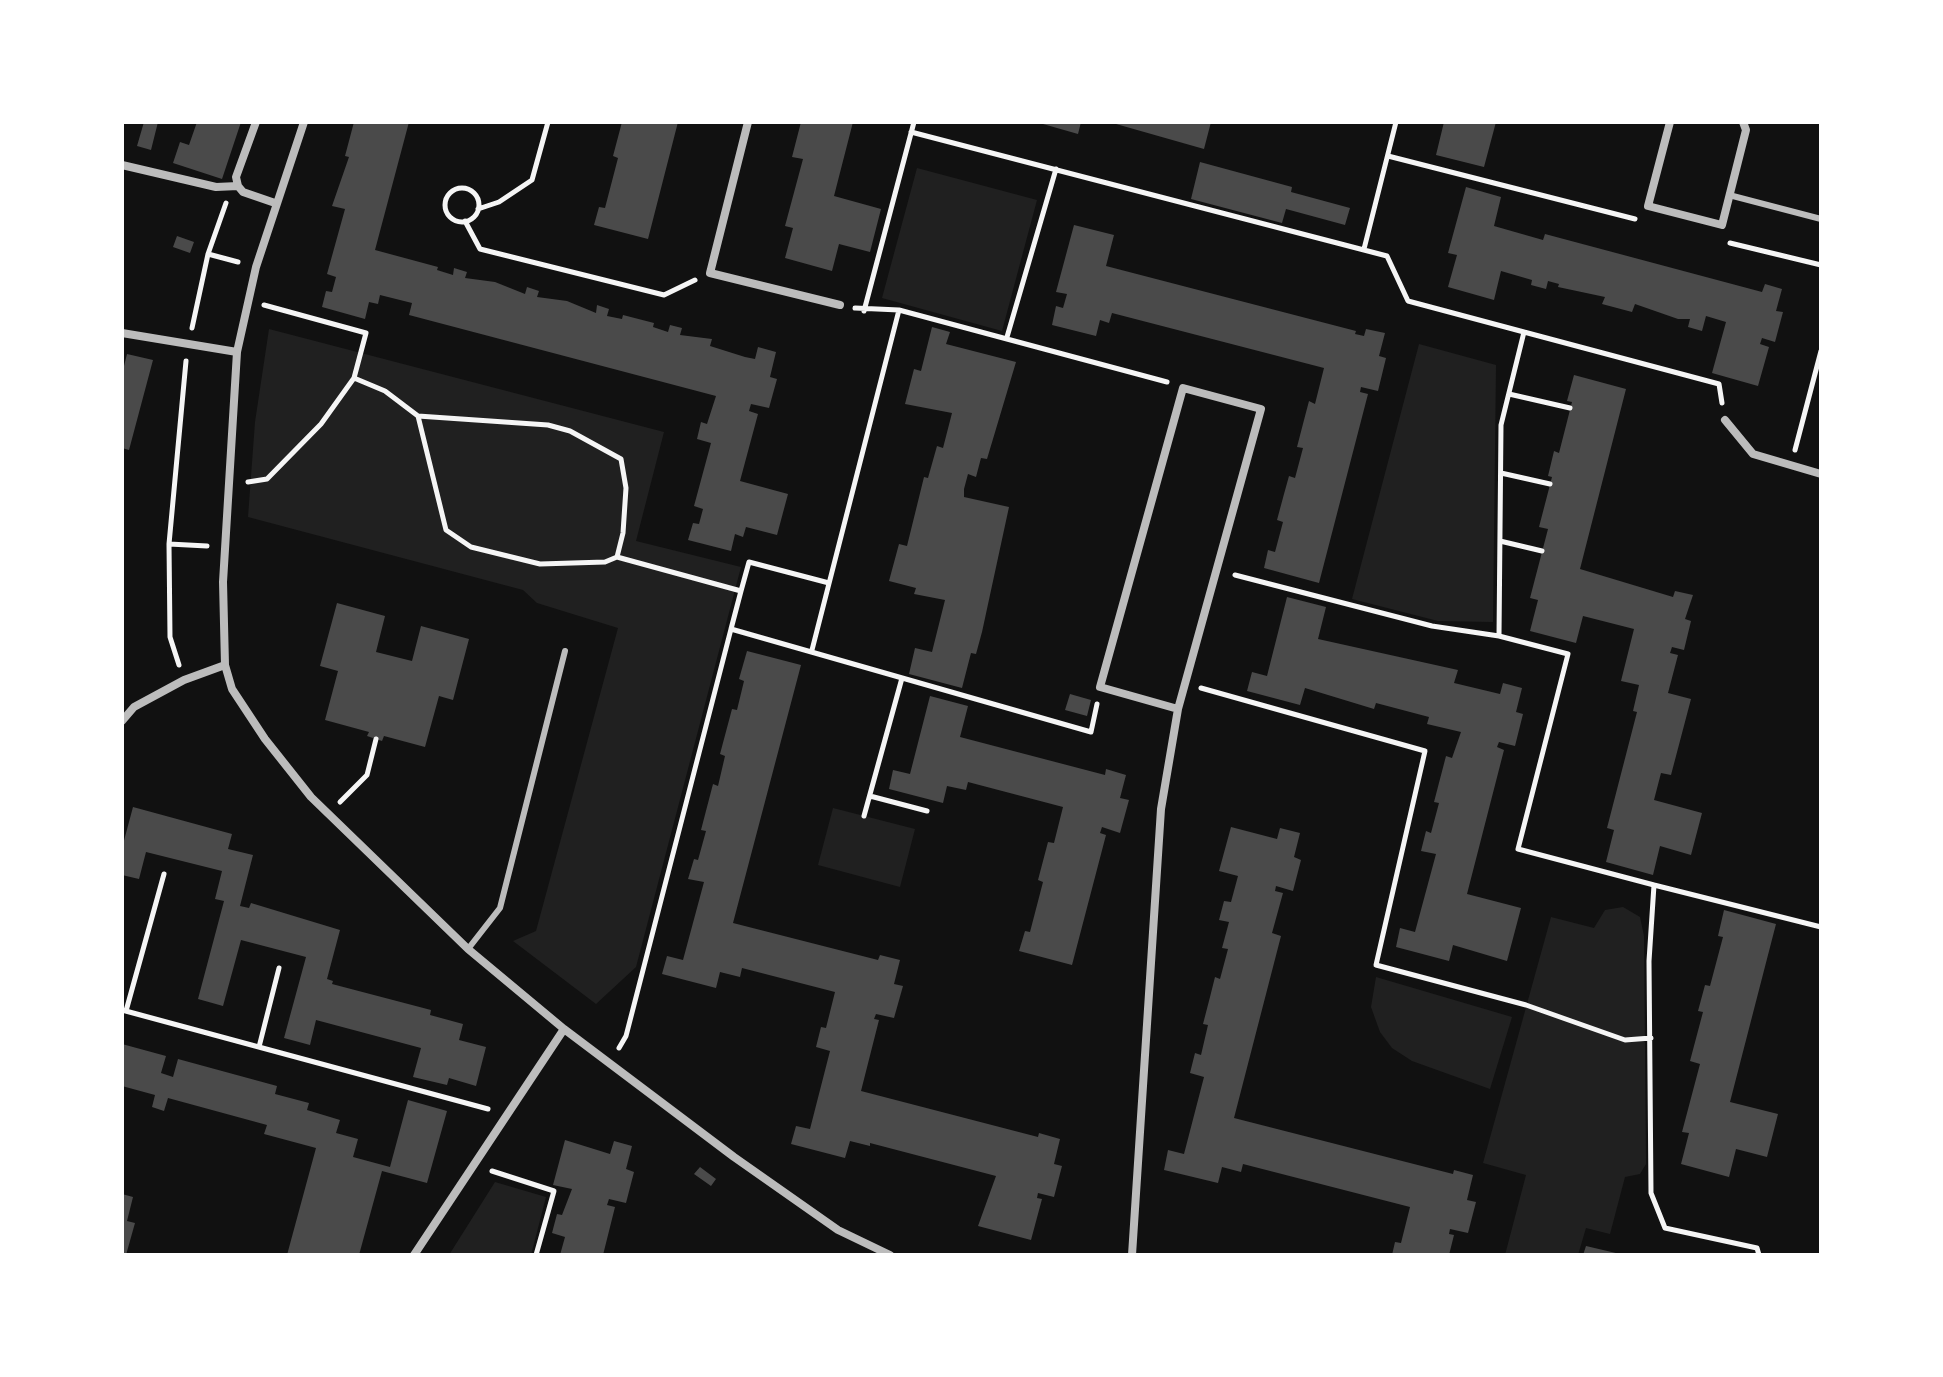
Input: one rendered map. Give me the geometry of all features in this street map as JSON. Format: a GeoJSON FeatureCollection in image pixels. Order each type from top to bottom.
{"type":"FeatureCollection","features":[{"type":"Feature","properties":{"kind":"street"},"geometry":{"type":"LineString","coordinates":[[256,122],[236,177],[238,186],[243,192],[275,203]]}},
{"type":"Feature","properties":{"kind":"street"},"geometry":{"type":"LineString","coordinates":[[304,122],[256,267],[237,352],[226,480],[224,548],[225,665],[232,689],[265,739],[328,814],[468,949],[564,1029],[734,1157],[838,1230],[890,1255]]}},
{"type":"Feature","properties":{"kind":"street"},"geometry":{"type":"LineString","coordinates":[[748,122],[710,273],[840,305]]}},
{"type":"Feature","properties":{"kind":"street"},"geometry":{"type":"LineString","coordinates":[[1670,122],[1648,206],[1722,225],[1746,130],[1743,122]]}},
{"type":"Feature","properties":{"kind":"street"},"geometry":{"type":"LineString","coordinates":[[122,165],[216,187],[238,186]]}},
{"type":"Feature","properties":{"kind":"street"},"geometry":{"type":"LineString","coordinates":[[122,333],[237,352]]}},
{"type":"Feature","properties":{"kind":"street"},"geometry":{"type":"LineString","coordinates":[[1132,1255],[1161,809],[1178,709],[1261,409],[1183,388],[1100,687],[1178,709]]}},
{"type":"Feature","properties":{"kind":"street"},"geometry":{"type":"LineString","coordinates":[[1725,420],[1753,454],[1821,474]]}},
{"type":"Feature","properties":{"kind":"street"},"geometry":{"type":"LineString","coordinates":[[122,721],[134,707],[184,680],[225,665]]}},
{"type":"Feature","properties":{"kind":"street"},"geometry":{"type":"LineString","coordinates":[[414,1255],[564,1029]]}},
{"type":"Feature","properties":{"kind":"lane"},"geometry":{"type":"LineString","coordinates":[[1729,195],[1821,219]]}},
{"type":"Feature","properties":{"kind":"lane"},"geometry":{"type":"LineString","coordinates":[[468,949],[500,908],[565,651]]}},
{"type":"Feature","properties":{"kind":"path"},"geometry":{"type":"LineString","coordinates":[[478,209],[477,198],[470,190],[460,188],[450,193],[445,202],[447,213],[455,220],[465,221],[478,209],[499,202],[532,180],[548,122]]}},
{"type":"Feature","properties":{"kind":"path"},"geometry":{"type":"LineString","coordinates":[[864,311],[914,122]]}},
{"type":"Feature","properties":{"kind":"path"},"geometry":{"type":"LineString","coordinates":[[1364,249],[1396,122]]}},
{"type":"Feature","properties":{"kind":"path"},"geometry":{"type":"LineString","coordinates":[[911,132],[1387,256],[1408,301],[1719,384],[1725,420]]}},
{"type":"Feature","properties":{"kind":"path"},"geometry":{"type":"LineString","coordinates":[[1388,156],[1644,221]]}},
{"type":"Feature","properties":{"kind":"path"},"geometry":{"type":"LineString","coordinates":[[1007,337],[1056,169]]}},
{"type":"Feature","properties":{"kind":"path"},"geometry":{"type":"LineString","coordinates":[[184,680],[170,637],[169,544],[188,342],[208,254],[228,196],[238,186]]}},
{"type":"Feature","properties":{"kind":"path"},"geometry":{"type":"LineString","coordinates":[[465,221],[480,249],[664,295],[710,273]]}},
{"type":"Feature","properties":{"kind":"path"},"geometry":{"type":"LineString","coordinates":[[1728,242],[1821,265]]}},
{"type":"Feature","properties":{"kind":"path"},"geometry":{"type":"LineString","coordinates":[[208,254],[256,267]]}},
{"type":"Feature","properties":{"kind":"path"},"geometry":{"type":"LineString","coordinates":[[226,480],[251,483],[267,479],[303,446],[354,378],[366,333],[247,301]]}},
{"type":"Feature","properties":{"kind":"path"},"geometry":{"type":"LineString","coordinates":[[840,305],[864,311],[899,310],[1007,337],[1183,388]]}},
{"type":"Feature","properties":{"kind":"path"},"geometry":{"type":"LineString","coordinates":[[812,650],[899,310]]}},
{"type":"Feature","properties":{"kind":"path"},"geometry":{"type":"LineString","coordinates":[[1499,636],[1501,425],[1524,332]]}},
{"type":"Feature","properties":{"kind":"path"},"geometry":{"type":"LineString","coordinates":[[1791,467],[1821,351]]}},
{"type":"Feature","properties":{"kind":"path"},"geometry":{"type":"LineString","coordinates":[[354,378],[385,391],[418,416],[548,425],[570,431],[621,459],[626,488],[623,533],[617,557]]}},
{"type":"Feature","properties":{"kind":"path"},"geometry":{"type":"LineString","coordinates":[[1509,394],[1570,408]]}},
{"type":"Feature","properties":{"kind":"path"},"geometry":{"type":"LineString","coordinates":[[418,416],[446,530],[471,547],[540,564],[605,562],[617,557],[741,591]]}},
{"type":"Feature","properties":{"kind":"path"},"geometry":{"type":"LineString","coordinates":[[1501,473],[1550,484]]}},
{"type":"Feature","properties":{"kind":"path"},"geometry":{"type":"LineString","coordinates":[[1500,541],[1542,551]]}},
{"type":"Feature","properties":{"kind":"path"},"geometry":{"type":"LineString","coordinates":[[169,544],[224,548]]}},
{"type":"Feature","properties":{"kind":"path"},"geometry":{"type":"LineString","coordinates":[[610,1063],[626,1036],[749,562],[829,583]]}},
{"type":"Feature","properties":{"kind":"path"},"geometry":{"type":"LineString","coordinates":[[1216,570],[1432,626],[1499,636],[1568,654],[1518,849],[1821,927]]}},
{"type":"Feature","properties":{"kind":"path"},"geometry":{"type":"LineString","coordinates":[[731,629],[1091,732],[1100,687]]}},
{"type":"Feature","properties":{"kind":"path"},"geometry":{"type":"LineString","coordinates":[[864,816],[902,678]]}},
{"type":"Feature","properties":{"kind":"path"},"geometry":{"type":"LineString","coordinates":[[1185,684],[1425,751],[1376,965],[1526,1005],[1625,1040],[1651,1038]]}},
{"type":"Feature","properties":{"kind":"path"},"geometry":{"type":"LineString","coordinates":[[328,814],[367,775],[376,739]]}},
{"type":"Feature","properties":{"kind":"path"},"geometry":{"type":"LineString","coordinates":[[870,796],[927,811]]}},
{"type":"Feature","properties":{"kind":"path"},"geometry":{"type":"LineString","coordinates":[[164,874],[124,1010],[508,1115]]}},
{"type":"Feature","properties":{"kind":"path"},"geometry":{"type":"LineString","coordinates":[[1654,885],[1649,961],[1651,1193],[1665,1228],[1757,1248],[1759,1255]]}},
{"type":"Feature","properties":{"kind":"path"},"geometry":{"type":"LineString","coordinates":[[259,1047],[279,968]]}},
{"type":"Feature","properties":{"kind":"path"},"geometry":{"type":"LineString","coordinates":[[472,1164],[554,1191],[536,1255]]}},
{"type":"Feature","properties":{"kind":"shaded area"},"geometry":{"type":"Polygon","coordinates":[[[917,168],[1037,200],[1002,331],[882,298],[917,168]]]}},
{"type":"Feature","properties":{"kind":"shaded area"},"geometry":{"type":"Polygon","coordinates":[[[269,329],[664,432],[636,541],[741,567],[636,967],[596,1004],[513,941],[536,931],[618,628],[537,603],[523,590],[248,517],[255,422],[269,329]]]}},
{"type":"Feature","properties":{"kind":"shaded area"},"geometry":{"type":"Polygon","coordinates":[[[1419,344],[1496,365],[1493,622],[1438,621],[1352,599],[1419,344]]]}},
{"type":"Feature","properties":{"kind":"shaded area"},"geometry":{"type":"Polygon","coordinates":[[[833,808],[915,829],[900,887],[818,865],[833,808]]]}},
{"type":"Feature","properties":{"kind":"shaded area"},"geometry":{"type":"Polygon","coordinates":[[[1623,907],[1640,917],[1644,936],[1646,1164],[1640,1174],[1625,1177],[1610,1234],[1586,1228],[1578,1255],[1505,1255],[1526,1175],[1483,1163],[1551,917],[1594,928],[1605,910],[1623,907]]]}},
{"type":"Feature","properties":{"kind":"shaded area"},"geometry":{"type":"Polygon","coordinates":[[[1376,977],[1512,1017],[1490,1089],[1412,1061],[1392,1048],[1380,1032],[1371,1007],[1376,977]]]}},
{"type":"Feature","properties":{"kind":"shaded area"},"geometry":{"type":"Polygon","coordinates":[[[495,1182],[546,1197],[531,1255],[449,1255],[495,1182]]]}},
{"type":"Feature","properties":{"kind":"building"},"geometry":{"type":"Polygon","coordinates":[[[144,122],[158,122],[151,150],[137,146],[144,122]]]}},
{"type":"Feature","properties":{"kind":"building"},"geometry":{"type":"Polygon","coordinates":[[[197,122],[241,122],[222,179],[173,163],[180,142],[189,145],[197,122]]]}},
{"type":"Feature","properties":{"kind":"building"},"geometry":{"type":"Polygon","coordinates":[[[354,122],[409,122],[375,250],[438,267],[437,270],[453,275],[454,268],[467,272],[465,278],[495,282],[525,294],[527,287],[539,291],[537,297],[567,301],[596,313],[597,305],[609,309],[607,316],[622,319],[623,315],[654,323],[653,327],[668,332],[670,325],[682,328],[680,335],[712,339],[710,346],[745,357],[755,359],[758,347],[776,352],[770,377],[777,379],[769,408],[751,404],[749,411],[758,414],[740,481],[788,494],[777,535],[746,527],[743,537],[735,534],[731,551],[688,540],[693,523],[699,524],[703,509],[694,506],[711,443],[697,439],[701,422],[707,424],[716,396],[409,315],[412,303],[380,295],[378,304],[369,302],[365,319],[322,307],[326,291],[332,292],[336,277],[327,274],[345,209],[332,206],[349,157],[345,156],[354,122]]]}},
{"type":"Feature","properties":{"kind":"building"},"geometry":{"type":"Polygon","coordinates":[[[622,122],[678,122],[648,239],[594,225],[599,207],[605,208],[618,158],[613,156],[622,122]]]}},
{"type":"Feature","properties":{"kind":"building"},"geometry":{"type":"Polygon","coordinates":[[[801,122],[853,122],[834,196],[881,209],[870,252],[839,244],[832,271],[785,258],[793,228],[785,226],[803,159],[792,157],[801,122]]]}},
{"type":"Feature","properties":{"kind":"building"},"geometry":{"type":"Polygon","coordinates":[[[1036,122],[1081,122],[1078,134],[1036,122]]]}},
{"type":"Feature","properties":{"kind":"building"},"geometry":{"type":"Polygon","coordinates":[[[1109,122],[1211,122],[1204,149],[1109,122]]]}},
{"type":"Feature","properties":{"kind":"building"},"geometry":{"type":"Polygon","coordinates":[[[1444,122],[1496,122],[1484,167],[1436,155],[1444,122]]]}},
{"type":"Feature","properties":{"kind":"building"},"geometry":{"type":"Polygon","coordinates":[[[1200,162],[1292,187],[1291,192],[1350,208],[1345,225],[1286,209],[1282,223],[1191,199],[1200,162]]]}},
{"type":"Feature","properties":{"kind":"building"},"geometry":{"type":"Polygon","coordinates":[[[1466,187],[1501,197],[1494,226],[1543,240],[1545,234],[1762,292],[1765,284],[1782,289],[1776,311],[1783,312],[1775,342],[1762,338],[1760,344],[1769,347],[1758,386],[1712,373],[1726,322],[1706,316],[1702,331],[1688,327],[1690,319],[1678,319],[1635,304],[1632,312],[1602,304],[1605,297],[1558,287],[1559,284],[1548,281],[1546,289],[1531,285],[1532,280],[1501,271],[1494,300],[1448,287],[1457,255],[1448,253],[1466,187]]]}},
{"type":"Feature","properties":{"kind":"building"},"geometry":{"type":"Polygon","coordinates":[[[1074,225],[1114,235],[1106,266],[1356,331],[1355,334],[1364,336],[1366,329],[1385,333],[1379,356],[1386,358],[1378,391],[1361,387],[1360,392],[1368,394],[1319,583],[1264,568],[1268,550],[1275,552],[1283,522],[1277,520],[1289,476],[1295,478],[1303,448],[1297,447],[1309,401],[1315,404],[1324,368],[1112,313],[1109,323],[1100,320],[1096,336],[1052,325],[1056,306],[1063,308],[1067,294],[1056,292],[1074,225]]]}},
{"type":"Feature","properties":{"kind":"building"},"geometry":{"type":"Polygon","coordinates":[[[177,236],[194,242],[190,253],[173,247],[177,236]]]}},
{"type":"Feature","properties":{"kind":"building"},"geometry":{"type":"Polygon","coordinates":[[[932,327],[950,332],[946,344],[1016,362],[987,459],[981,458],[976,477],[968,474],[964,489],[964,497],[1009,507],[982,632],[976,654],[971,653],[962,688],[909,674],[915,648],[932,652],[945,600],[914,594],[916,588],[889,581],[899,544],[907,546],[924,477],[928,478],[937,446],[943,448],[952,413],[905,404],[914,369],[921,371],[932,327]]]}},
{"type":"Feature","properties":{"kind":"building"},"geometry":{"type":"Polygon","coordinates":[[[127,354],[153,360],[129,450],[122,448],[122,374],[127,354]]]}},
{"type":"Feature","properties":{"kind":"building"},"geometry":{"type":"Polygon","coordinates":[[[1574,375],[1626,389],[1580,569],[1673,597],[1675,591],[1693,595],[1685,619],[1691,621],[1684,650],[1672,647],[1670,653],[1678,655],[1668,693],[1691,699],[1671,775],[1661,773],[1654,800],[1702,813],[1691,855],[1660,846],[1653,875],[1606,862],[1614,830],[1607,828],[1637,712],[1633,711],[1639,685],[1621,681],[1634,629],[1583,616],[1576,643],[1530,631],[1538,600],[1530,598],[1548,529],[1539,527],[1552,477],[1548,476],[1554,451],[1559,453],[1572,402],[1567,401],[1574,375]]]}},
{"type":"Feature","properties":{"kind":"building"},"geometry":{"type":"Polygon","coordinates":[[[1287,597],[1326,607],[1318,639],[1458,670],[1454,683],[1500,694],[1503,683],[1522,688],[1516,712],[1523,714],[1515,746],[1499,742],[1497,747],[1504,750],[1467,894],[1521,908],[1507,961],[1453,945],[1449,961],[1396,947],[1400,928],[1415,932],[1436,854],[1421,851],[1426,831],[1431,833],[1439,803],[1434,802],[1446,756],[1452,758],[1461,732],[1427,724],[1429,717],[1376,703],[1374,709],[1305,688],[1300,705],[1247,691],[1252,672],[1267,676],[1287,597]]]}},
{"type":"Feature","properties":{"kind":"building"},"geometry":{"type":"Polygon","coordinates":[[[337,603],[385,616],[376,652],[412,661],[421,626],[469,639],[453,700],[439,696],[425,747],[384,736],[382,741],[367,736],[369,732],[325,720],[338,671],[320,666],[337,603]]]}},
{"type":"Feature","properties":{"kind":"building"},"geometry":{"type":"Polygon","coordinates":[[[747,651],[801,665],[733,923],[878,960],[880,955],[900,960],[894,984],[903,986],[894,1018],[876,1014],[874,1019],[879,1020],[861,1091],[1038,1137],[1039,1133],[1060,1139],[1054,1164],[1062,1166],[1054,1197],[1038,1193],[1037,1198],[1042,1199],[1031,1240],[978,1226],[996,1176],[870,1143],[870,1146],[850,1141],[845,1158],[791,1144],[796,1126],[810,1129],[830,1051],[816,1047],[821,1027],[826,1028],[835,992],[742,968],[740,977],[720,972],[716,988],[662,974],[667,956],[683,960],[704,882],[688,879],[694,859],[698,860],[706,831],[701,830],[713,784],[718,786],[725,756],[720,754],[732,709],[737,710],[744,681],[739,679],[747,651]]]}},
{"type":"Feature","properties":{"kind":"building"},"geometry":{"type":"Polygon","coordinates":[[[1070,694],[1091,700],[1087,716],[1065,710],[1070,694]]]}},
{"type":"Feature","properties":{"kind":"building"},"geometry":{"type":"Polygon","coordinates":[[[930,696],[968,706],[960,737],[1105,775],[1106,769],[1126,775],[1120,798],[1129,800],[1120,833],[1102,827],[1100,833],[1106,835],[1072,965],[1019,951],[1025,931],[1030,932],[1043,882],[1038,880],[1048,842],[1054,843],[1063,807],[968,782],[966,790],[947,786],[943,803],[889,789],[893,770],[910,774],[930,696]]]}},
{"type":"Feature","properties":{"kind":"building"},"geometry":{"type":"Polygon","coordinates":[[[133,807],[232,834],[228,849],[253,855],[240,906],[249,908],[251,903],[340,930],[327,979],[333,981],[332,984],[431,1010],[430,1015],[463,1024],[459,1040],[486,1047],[476,1086],[449,1078],[447,1085],[413,1077],[421,1048],[316,1020],[310,1045],[284,1038],[306,957],[241,940],[223,1006],[198,999],[224,901],[215,899],[222,871],[146,852],[139,879],[122,875],[122,848],[133,807]]]}},
{"type":"Feature","properties":{"kind":"building"},"geometry":{"type":"Polygon","coordinates":[[[1231,827],[1277,839],[1280,828],[1300,833],[1294,857],[1301,860],[1293,891],[1276,886],[1275,891],[1283,893],[1272,933],[1281,936],[1234,1118],[1453,1174],[1454,1170],[1473,1175],[1467,1200],[1476,1202],[1468,1233],[1450,1229],[1449,1234],[1454,1235],[1449,1255],[1392,1255],[1395,1242],[1401,1243],[1410,1207],[1243,1164],[1241,1172],[1222,1167],[1218,1183],[1164,1170],[1168,1150],[1184,1154],[1204,1077],[1190,1073],[1195,1053],[1201,1055],[1208,1025],[1203,1024],[1215,977],[1220,979],[1228,949],[1222,948],[1229,922],[1219,920],[1224,901],[1231,902],[1238,876],[1219,871],[1231,827]]]}},
{"type":"Feature","properties":{"kind":"building"},"geometry":{"type":"Polygon","coordinates":[[[1724,910],[1776,924],[1730,1102],[1778,1114],[1767,1157],[1736,1149],[1729,1177],[1681,1164],[1689,1133],[1682,1132],[1700,1064],[1690,1061],[1703,1012],[1698,1011],[1705,985],[1710,986],[1723,937],[1718,936],[1724,910]]]}},
{"type":"Feature","properties":{"kind":"building"},"geometry":{"type":"Polygon","coordinates":[[[122,1044],[166,1056],[161,1073],[173,1077],[178,1059],[277,1086],[275,1094],[309,1103],[307,1110],[340,1120],[336,1133],[358,1139],[353,1157],[390,1167],[408,1100],[447,1111],[427,1183],[382,1171],[359,1255],[287,1255],[316,1148],[264,1134],[267,1125],[168,1098],[164,1111],[152,1107],[155,1095],[122,1086],[122,1044]]]}},
{"type":"Feature","properties":{"kind":"building"},"geometry":{"type":"Polygon","coordinates":[[[565,1140],[610,1154],[614,1141],[632,1146],[626,1169],[634,1172],[626,1203],[609,1199],[607,1205],[615,1207],[603,1255],[560,1255],[565,1237],[552,1233],[557,1214],[562,1215],[572,1189],[553,1185],[565,1140]]]}},
{"type":"Feature","properties":{"kind":"building"},"geometry":{"type":"Polygon","coordinates":[[[700,1167],[716,1179],[711,1186],[694,1174],[700,1167]]]}},
{"type":"Feature","properties":{"kind":"building"},"geometry":{"type":"Polygon","coordinates":[[[122,1194],[133,1197],[127,1221],[135,1223],[126,1255],[122,1254],[122,1194]]]}},
{"type":"Feature","properties":{"kind":"building"},"geometry":{"type":"Polygon","coordinates":[[[1586,1246],[1620,1254],[1620,1255],[1583,1255],[1586,1246]]]}}]}
